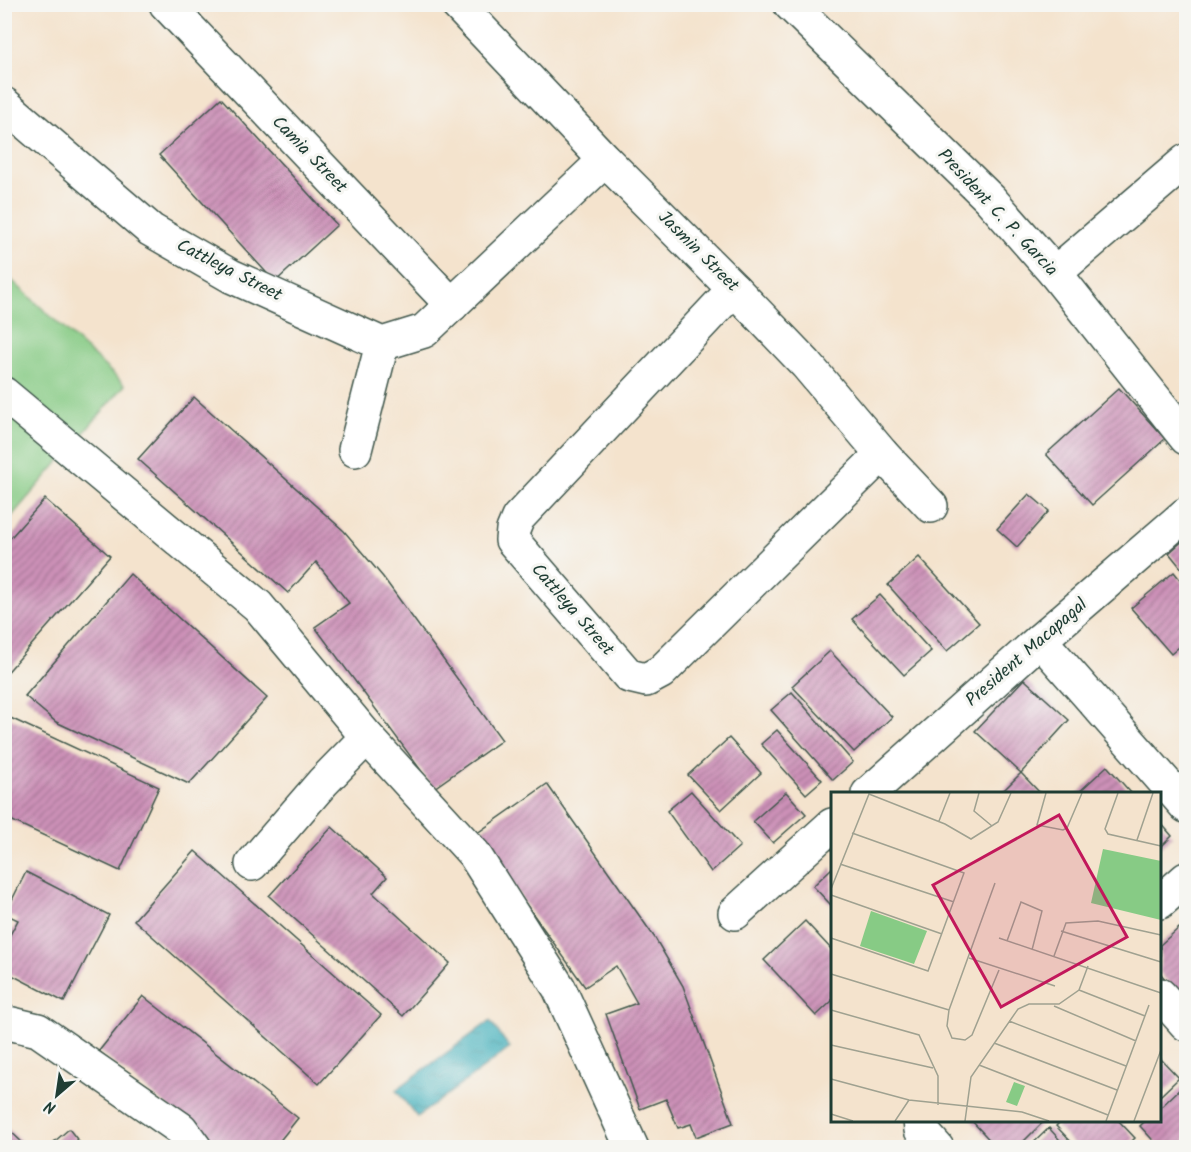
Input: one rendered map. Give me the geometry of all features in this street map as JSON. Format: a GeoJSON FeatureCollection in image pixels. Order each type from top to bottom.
{"type":"FeatureCollection","features":[{"type":"Feature","properties":{"kind":"street","name":"Camia Street"},"geometry":{"type":"LineString","coordinates":[[166,4],[452,305]]}},
{"type":"Feature","properties":{"kind":"street","name":"Jasmin Street"},"geometry":{"type":"LineString","coordinates":[[458,4],[605,160],[806,364],[882,454],[931,506]]}},
{"type":"Feature","properties":{"kind":"street","name":"President C. P. Garcia"},"geometry":{"type":"LineString","coordinates":[[790,4],[990,200],[1055,273],[1186,438]]}},
{"type":"Feature","properties":{"kind":"street","name":"Cattleya Street"},"geometry":{"type":"LineString","coordinates":[[4,104],[151,230],[231,276],[382,344]]}},
{"type":"Feature","properties":{"kind":"street"},"geometry":{"type":"LineString","coordinates":[[355,450],[382,344],[424,331],[605,160]]}},
{"type":"Feature","properties":{"kind":"street"},"geometry":{"type":"LineString","coordinates":[[1055,273],[1186,161]]}},
{"type":"Feature","properties":{"kind":"street","name":"Cattleya Street"},"geometry":{"type":"LineString","coordinates":[[734,289],[519,518],[513,530],[512,540],[629,676],[646,680],[661,672],[882,454]]}},
{"type":"Feature","properties":{"kind":"street"},"geometry":{"type":"LineString","coordinates":[[6,400],[120,489],[258,606],[367,737],[474,854],[559,988],[632,1148]]}},
{"type":"Feature","properties":{"kind":"street","name":"President Macapagal"},"geometry":{"type":"LineString","coordinates":[[870,792],[1040,640],[1186,514]]}},
{"type":"Feature","properties":{"kind":"street"},"geometry":{"type":"LineString","coordinates":[[1040,640],[1186,806]]}},
{"type":"Feature","properties":{"kind":"street"},"geometry":{"type":"LineString","coordinates":[[252,864],[323,782],[367,737]]}},
{"type":"Feature","properties":{"kind":"street"},"geometry":{"type":"LineString","coordinates":[[735,913],[831,826]]}},
{"type":"Feature","properties":{"kind":"street"},"geometry":{"type":"LineString","coordinates":[[1161,901],[1186,879]]}},
{"type":"Feature","properties":{"kind":"street"},"geometry":{"type":"LineString","coordinates":[[1161,996],[1186,1024]]}},
{"type":"Feature","properties":{"kind":"street"},"geometry":{"type":"LineString","coordinates":[[4,1022],[38,1030],[181,1129],[195,1148]]}},
{"type":"Feature","properties":{"kind":"green space"},"geometry":{"type":"Polygon","coordinates":[[[5,274],[125,385],[5,524],[5,274]]]}},
{"type":"Feature","properties":{"kind":"water"},"geometry":{"type":"Polygon","coordinates":[[[490,1021],[510,1048],[417,1117],[396,1090],[490,1021]]]}},
{"type":"Feature","properties":{"kind":"building"},"geometry":{"type":"Polygon","coordinates":[[[221,98],[337,225],[275,282],[159,155],[221,98]]]}},
{"type":"Feature","properties":{"kind":"building"},"geometry":{"type":"Polygon","coordinates":[[[1119,388],[1165,439],[1092,505],[1046,454],[1119,388]]]}},
{"type":"Feature","properties":{"kind":"building"},"geometry":{"type":"Polygon","coordinates":[[[194,397],[344,531],[383,577],[502,740],[434,788],[315,627],[349,603],[316,562],[288,593],[138,459],[194,397]]]}},
{"type":"Feature","properties":{"kind":"building"},"geometry":{"type":"Polygon","coordinates":[[[1029,494],[1049,511],[1017,547],[997,529],[1029,494]]]}},
{"type":"Feature","properties":{"kind":"building"},"geometry":{"type":"Polygon","coordinates":[[[45,499],[110,556],[4,676],[4,545],[45,499]]]}},
{"type":"Feature","properties":{"kind":"building"},"geometry":{"type":"Polygon","coordinates":[[[1186,538],[1186,574],[1169,553],[1186,538]]]}},
{"type":"Feature","properties":{"kind":"building"},"geometry":{"type":"Polygon","coordinates":[[[919,557],[979,623],[947,651],[888,585],[919,557]]]}},
{"type":"Feature","properties":{"kind":"building"},"geometry":{"type":"Polygon","coordinates":[[[1174,572],[1186,587],[1186,641],[1171,654],[1131,608],[1174,572]]]}},
{"type":"Feature","properties":{"kind":"building"},"geometry":{"type":"Polygon","coordinates":[[[130,574],[267,698],[189,784],[56,722],[25,696],[130,574]]]}},
{"type":"Feature","properties":{"kind":"building"},"geometry":{"type":"Polygon","coordinates":[[[880,595],[931,651],[904,675],[852,619],[880,595]]]}},
{"type":"Feature","properties":{"kind":"building"},"geometry":{"type":"Polygon","coordinates":[[[830,651],[892,717],[854,752],[792,686],[830,651]]]}},
{"type":"Feature","properties":{"kind":"building"},"geometry":{"type":"Polygon","coordinates":[[[1024,679],[1069,720],[1021,773],[975,731],[1024,679]]]}},
{"type":"Feature","properties":{"kind":"building"},"geometry":{"type":"Polygon","coordinates":[[[792,692],[853,762],[833,780],[771,710],[792,692]]]}},
{"type":"Feature","properties":{"kind":"building"},"geometry":{"type":"Polygon","coordinates":[[[4,715],[159,787],[120,871],[4,817],[4,715]]]}},
{"type":"Feature","properties":{"kind":"building"},"geometry":{"type":"Polygon","coordinates":[[[777,730],[822,780],[806,794],[761,744],[777,730]]]}},
{"type":"Feature","properties":{"kind":"building"},"geometry":{"type":"Polygon","coordinates":[[[729,738],[761,773],[721,810],[688,775],[729,738]]]}},
{"type":"Feature","properties":{"kind":"building"},"geometry":{"type":"Polygon","coordinates":[[[1107,766],[1130,792],[1079,792],[1107,766]]]}},
{"type":"Feature","properties":{"kind":"building"},"geometry":{"type":"Polygon","coordinates":[[[1021,773],[1039,792],[1002,792],[1021,773]]]}},
{"type":"Feature","properties":{"kind":"building"},"geometry":{"type":"Polygon","coordinates":[[[547,784],[655,938],[683,986],[733,1123],[696,1137],[691,1124],[678,1128],[666,1099],[640,1109],[606,1014],[637,1003],[616,966],[585,987],[476,834],[547,784]]]}},
{"type":"Feature","properties":{"kind":"building"},"geometry":{"type":"Polygon","coordinates":[[[691,791],[740,846],[711,872],[667,811],[691,791]]]}},
{"type":"Feature","properties":{"kind":"building"},"geometry":{"type":"Polygon","coordinates":[[[786,792],[806,814],[773,843],[753,821],[786,792]]]}},
{"type":"Feature","properties":{"kind":"building"},"geometry":{"type":"Polygon","coordinates":[[[1161,823],[1172,836],[1161,847],[1161,823]]]}},
{"type":"Feature","properties":{"kind":"building"},"geometry":{"type":"Polygon","coordinates":[[[332,827],[387,877],[373,893],[450,963],[403,1016],[269,896],[332,827]]]}},
{"type":"Feature","properties":{"kind":"building"},"geometry":{"type":"Polygon","coordinates":[[[195,851],[381,1015],[319,1084],[134,920],[195,851]]]}},
{"type":"Feature","properties":{"kind":"building"},"geometry":{"type":"Polygon","coordinates":[[[831,869],[831,905],[813,886],[831,869]]]}},
{"type":"Feature","properties":{"kind":"building"},"geometry":{"type":"Polygon","coordinates":[[[26,872],[109,915],[64,1002],[4,971],[4,946],[18,920],[5,914],[26,872]]]}},
{"type":"Feature","properties":{"kind":"building"},"geometry":{"type":"Polygon","coordinates":[[[805,921],[831,949],[831,1002],[816,1016],[764,960],[805,921]]]}},
{"type":"Feature","properties":{"kind":"building"},"geometry":{"type":"Polygon","coordinates":[[[1179,928],[1186,937],[1186,1003],[1161,974],[1161,944],[1179,928]]]}},
{"type":"Feature","properties":{"kind":"building"},"geometry":{"type":"Polygon","coordinates":[[[143,996],[298,1118],[274,1148],[220,1148],[99,1051],[143,996]]]}},
{"type":"Feature","properties":{"kind":"building"},"geometry":{"type":"Polygon","coordinates":[[[1161,1059],[1179,1078],[1161,1095],[1161,1059]]]}},
{"type":"Feature","properties":{"kind":"building"},"geometry":{"type":"Polygon","coordinates":[[[1184,1085],[1186,1087],[1186,1148],[1160,1148],[1140,1126],[1144,1122],[1161,1122],[1161,1107],[1184,1085]]]}},
{"type":"Feature","properties":{"kind":"building"},"geometry":{"type":"Polygon","coordinates":[[[973,1122],[1043,1122],[1017,1148],[997,1148],[973,1122]]]}},
{"type":"Feature","properties":{"kind":"building"},"geometry":{"type":"Polygon","coordinates":[[[1060,1122],[1120,1122],[1135,1138],[1125,1148],[1077,1148],[1056,1126],[1060,1122]]]}},
{"type":"Feature","properties":{"kind":"building"},"geometry":{"type":"Polygon","coordinates":[[[4,1125],[26,1146],[24,1148],[4,1148],[4,1125]]]}},
{"type":"Feature","properties":{"kind":"building"},"geometry":{"type":"Polygon","coordinates":[[[1049,1128],[1067,1148],[1028,1148],[1049,1128]]]}},
{"type":"Feature","properties":{"kind":"building"},"geometry":{"type":"Polygon","coordinates":[[[69,1129],[84,1148],[47,1148],[69,1129]]]}}]}
